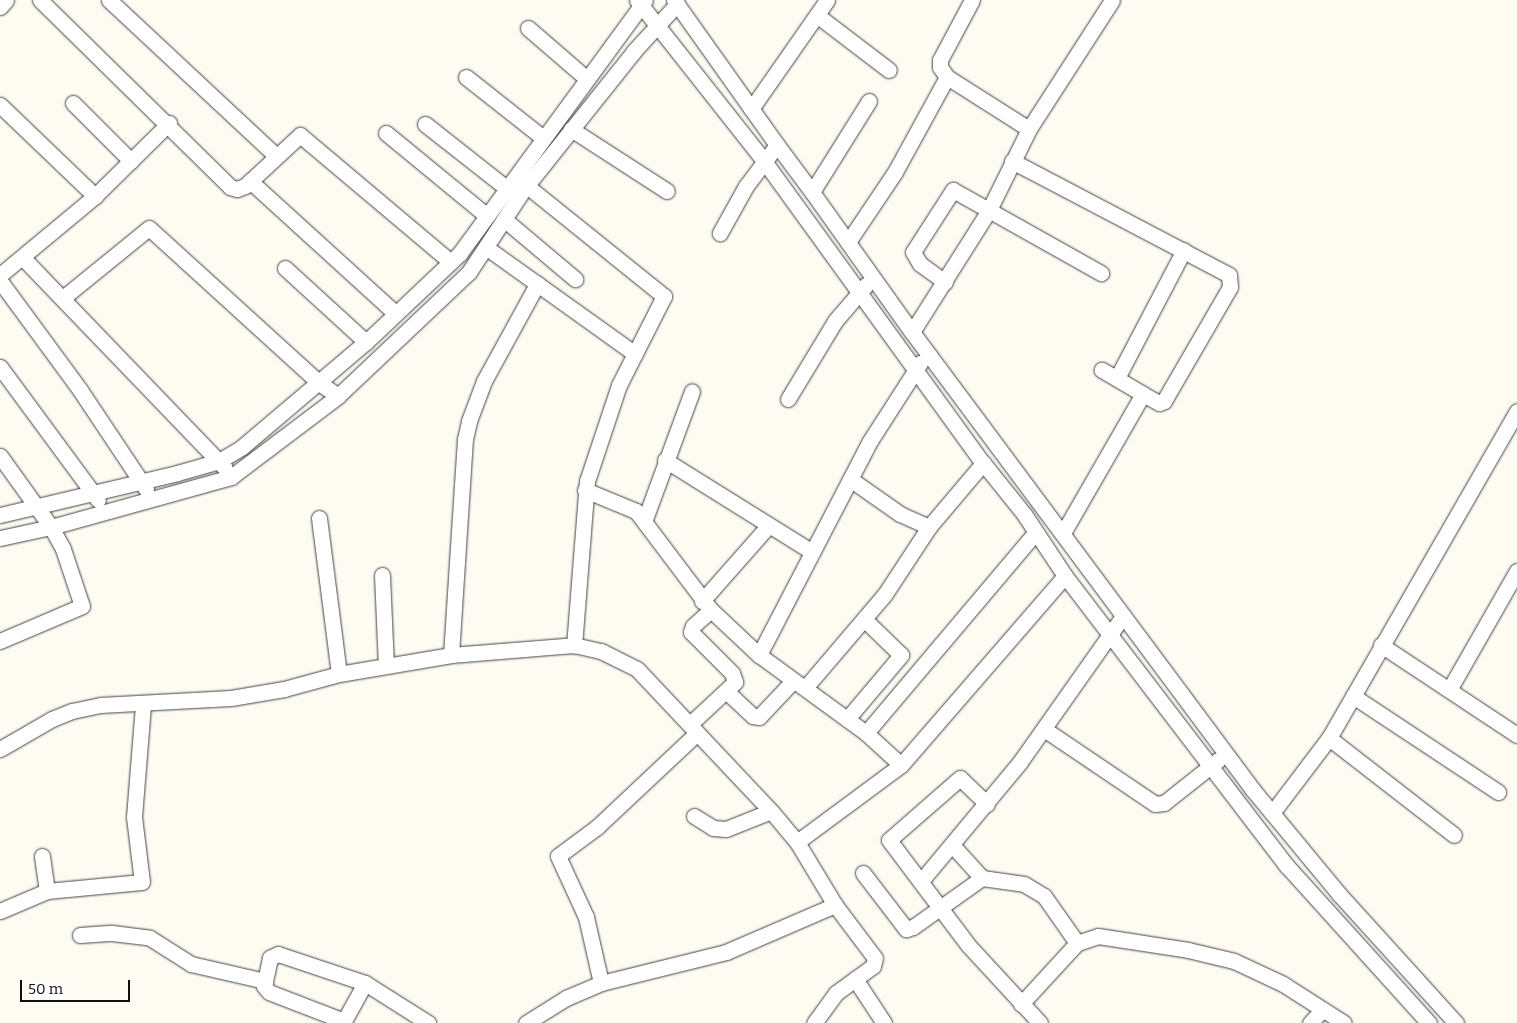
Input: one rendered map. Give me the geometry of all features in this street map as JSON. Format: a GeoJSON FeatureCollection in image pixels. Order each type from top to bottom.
{"type":"FeatureCollection","features":[{"type":"Feature","properties":{"kind":"street"},"geometry":{"type":"LineString","coordinates":[[0,7],[6,0]]}},
{"type":"Feature","properties":{"kind":"street"},"geometry":{"type":"LineString","coordinates":[[40,0],[230,187],[240,189],[300,135],[451,262]]}},
{"type":"Feature","properties":{"kind":"street"},"geometry":{"type":"LineString","coordinates":[[109,0],[276,156]]}},
{"type":"Feature","properties":{"kind":"street"},"geometry":{"type":"LineString","coordinates":[[751,109],[818,16],[827,0]]}},
{"type":"Feature","properties":{"kind":"street"},"geometry":{"type":"LineString","coordinates":[[972,0],[940,60],[940,67],[947,77],[1029,129]]}},
{"type":"Feature","properties":{"kind":"street"},"geometry":{"type":"LineString","coordinates":[[912,332],[988,212],[1012,160],[1029,129],[1112,0]]}},
{"type":"Feature","properties":{"kind":"street"},"geometry":{"type":"LineString","coordinates":[[0,515],[94,494],[219,461],[242,447],[366,342],[451,262],[641,2],[764,161],[983,463],[1036,532],[1066,576],[1210,766],[1324,911],[1429,1023]]}},
{"type":"Feature","properties":{"kind":"street"},"geometry":{"type":"LineString","coordinates":[[0,538],[51,527],[231,476],[338,396],[444,299],[487,248],[527,186],[675,2],[912,332],[1272,813],[1340,894],[1456,1023]]}},
{"type":"Feature","properties":{"kind":"street"},"geometry":{"type":"LineString","coordinates":[[818,16],[889,70]]}},
{"type":"Feature","properties":{"kind":"street"},"geometry":{"type":"LineString","coordinates":[[528,28],[586,78]]}},
{"type":"Feature","properties":{"kind":"street"},"geometry":{"type":"LineString","coordinates":[[466,77],[542,137]]}},
{"type":"Feature","properties":{"kind":"street"},"geometry":{"type":"LineString","coordinates":[[848,242],[895,172],[947,77]]}},
{"type":"Feature","properties":{"kind":"street"},"geometry":{"type":"LineString","coordinates":[[812,192],[869,101]]}},
{"type":"Feature","properties":{"kind":"street"},"geometry":{"type":"LineString","coordinates":[[73,103],[131,161]]}},
{"type":"Feature","properties":{"kind":"street"},"geometry":{"type":"LineString","coordinates":[[0,105],[95,196]]}},
{"type":"Feature","properties":{"kind":"street"},"geometry":{"type":"LineString","coordinates":[[0,274],[23,258],[95,196],[168,124]]}},
{"type":"Feature","properties":{"kind":"street"},"geometry":{"type":"LineString","coordinates":[[425,124],[505,187]]}},
{"type":"Feature","properties":{"kind":"street"},"geometry":{"type":"LineString","coordinates":[[572,129],[667,192]]}},
{"type":"Feature","properties":{"kind":"street"},"geometry":{"type":"LineString","coordinates":[[386,133],[486,216]]}},
{"type":"Feature","properties":{"kind":"street"},"geometry":{"type":"LineString","coordinates":[[720,232],[764,161],[777,145]]}},
{"type":"Feature","properties":{"kind":"street"},"geometry":{"type":"LineString","coordinates":[[1012,160],[1129,225],[1226,271],[1231,281],[1230,287],[1164,401],[1159,403],[1102,370]]}},
{"type":"Feature","properties":{"kind":"street"},"geometry":{"type":"LineString","coordinates":[[250,181],[396,314]]}},
{"type":"Feature","properties":{"kind":"street"},"geometry":{"type":"LineString","coordinates":[[527,186],[664,296],[619,385],[585,490],[574,644]]}},
{"type":"Feature","properties":{"kind":"street"},"geometry":{"type":"LineString","coordinates":[[945,282],[916,260],[915,247],[953,190],[988,212],[1101,273]]}},
{"type":"Feature","properties":{"kind":"street"},"geometry":{"type":"LineString","coordinates":[[505,220],[575,279]]}},
{"type":"Feature","properties":{"kind":"street"},"geometry":{"type":"LineString","coordinates":[[64,298],[142,230],[149,228],[318,382],[338,396]]}},
{"type":"Feature","properties":{"kind":"street"},"geometry":{"type":"LineString","coordinates":[[487,248],[635,354]]}},
{"type":"Feature","properties":{"kind":"street"},"geometry":{"type":"LineString","coordinates":[[1116,378],[1184,250]]}},
{"type":"Feature","properties":{"kind":"street"},"geometry":{"type":"LineString","coordinates":[[23,258],[64,298],[219,461],[231,476]]}},
{"type":"Feature","properties":{"kind":"street"},"geometry":{"type":"LineString","coordinates":[[285,268],[366,342]]}},
{"type":"Feature","properties":{"kind":"street"},"geometry":{"type":"LineString","coordinates":[[788,398],[817,349],[859,292],[874,277]]}},
{"type":"Feature","properties":{"kind":"street"},"geometry":{"type":"LineString","coordinates":[[0,282],[142,482],[152,499]]}},
{"type":"Feature","properties":{"kind":"street"},"geometry":{"type":"LineString","coordinates":[[451,654],[465,439],[469,421],[484,381],[538,284]]}},
{"type":"Feature","properties":{"kind":"street"},"geometry":{"type":"LineString","coordinates":[[759,655],[870,441],[928,352]]}},
{"type":"Feature","properties":{"kind":"street"},"geometry":{"type":"LineString","coordinates":[[0,367],[106,511]]}},
{"type":"Feature","properties":{"kind":"street"},"geometry":{"type":"LineString","coordinates":[[645,519],[665,460],[692,391]]}},
{"type":"Feature","properties":{"kind":"street"},"geometry":{"type":"LineString","coordinates":[[1063,533],[1143,394]]}},
{"type":"Feature","properties":{"kind":"street"},"geometry":{"type":"LineString","coordinates":[[1272,813],[1329,738],[1517,411]]}},
{"type":"Feature","properties":{"kind":"street"},"geometry":{"type":"LineString","coordinates":[[0,456],[51,527],[66,558],[82,606],[0,641]]}},
{"type":"Feature","properties":{"kind":"street"},"geometry":{"type":"LineString","coordinates":[[665,460],[812,552]]}},
{"type":"Feature","properties":{"kind":"street"},"geometry":{"type":"LineString","coordinates":[[726,691],[753,716],[758,717],[799,684],[865,620],[929,527],[983,463]]}},
{"type":"Feature","properties":{"kind":"street"},"geometry":{"type":"LineString","coordinates":[[850,479],[900,514],[929,527]]}},
{"type":"Feature","properties":{"kind":"street"},"geometry":{"type":"LineString","coordinates":[[585,490],[619,502],[645,519],[707,606],[759,655],[866,733],[901,765]]}},
{"type":"Feature","properties":{"kind":"street"},"geometry":{"type":"LineString","coordinates":[[319,518],[338,674]]}},
{"type":"Feature","properties":{"kind":"street"},"geometry":{"type":"LineString","coordinates":[[601,983],[586,917],[558,856],[597,827],[694,728],[735,682],[734,676],[691,632],[692,626],[770,525]]}},
{"type":"Feature","properties":{"kind":"street"},"geometry":{"type":"LineString","coordinates":[[866,733],[1036,532]]}},
{"type":"Feature","properties":{"kind":"street"},"geometry":{"type":"LineString","coordinates":[[1449,690],[1517,571]]}},
{"type":"Feature","properties":{"kind":"street"},"geometry":{"type":"LineString","coordinates":[[382,575],[386,666]]}},
{"type":"Feature","properties":{"kind":"street"},"geometry":{"type":"LineString","coordinates":[[797,842],[901,765],[1066,576]]}},
{"type":"Feature","properties":{"kind":"street"},"geometry":{"type":"LineString","coordinates":[[921,881],[953,846],[987,804],[1044,728],[1109,633],[1123,616]]}},
{"type":"Feature","properties":{"kind":"street"},"geometry":{"type":"LineString","coordinates":[[847,719],[902,655],[865,620]]}},
{"type":"Feature","properties":{"kind":"street"},"geometry":{"type":"LineString","coordinates":[[0,749],[72,711],[100,705],[231,698],[284,690],[338,674],[451,654],[574,644],[601,651],[637,669],[771,810],[797,842],[835,905],[876,962],[836,993],[814,1023]]}},
{"type":"Feature","properties":{"kind":"street"},"geometry":{"type":"LineString","coordinates":[[1382,645],[1517,735]]}},
{"type":"Feature","properties":{"kind":"street"},"geometry":{"type":"LineString","coordinates":[[1353,696],[1498,792]]}},
{"type":"Feature","properties":{"kind":"street"},"geometry":{"type":"LineString","coordinates":[[0,911],[47,891],[142,882],[134,816],[143,704]]}},
{"type":"Feature","properties":{"kind":"street"},"geometry":{"type":"LineString","coordinates":[[1044,728],[1150,803],[1164,802],[1226,752]]}},
{"type":"Feature","properties":{"kind":"street"},"geometry":{"type":"LineString","coordinates":[[1329,738],[1454,835]]}},
{"type":"Feature","properties":{"kind":"street"},"geometry":{"type":"LineString","coordinates":[[987,804],[960,778],[890,838],[890,846],[921,881],[940,907],[1021,1004],[1040,1023]]}},
{"type":"Feature","properties":{"kind":"street"},"geometry":{"type":"LineString","coordinates":[[694,816],[713,828],[726,829],[771,810]]}},
{"type":"Feature","properties":{"kind":"street"},"geometry":{"type":"LineString","coordinates":[[953,846],[982,878],[1035,889],[1057,911],[1077,942]]}},
{"type":"Feature","properties":{"kind":"street"},"geometry":{"type":"LineString","coordinates":[[42,856],[47,891]]}},
{"type":"Feature","properties":{"kind":"street"},"geometry":{"type":"LineString","coordinates":[[863,872],[906,929],[982,878]]}},
{"type":"Feature","properties":{"kind":"street"},"geometry":{"type":"LineString","coordinates":[[526,1023],[566,998],[601,983],[726,952],[835,905]]}},
{"type":"Feature","properties":{"kind":"street"},"geometry":{"type":"LineString","coordinates":[[80,935],[112,932],[150,938],[191,964],[265,980]]}},
{"type":"Feature","properties":{"kind":"street"},"geometry":{"type":"LineString","coordinates":[[1021,1004],[1077,942],[1089,938],[1106,937],[1135,944],[1188,950],[1234,961],[1283,984],[1344,1023]]}},
{"type":"Feature","properties":{"kind":"street"},"geometry":{"type":"LineString","coordinates":[[365,983],[344,1021],[266,991],[265,980],[270,958],[278,954],[365,983],[428,1023]]}},
{"type":"Feature","properties":{"kind":"street"},"geometry":{"type":"LineString","coordinates":[[855,979],[884,1023]]}},
{"type":"Feature","properties":{"kind":"street"},"geometry":{"type":"LineString","coordinates":[[1310,1023],[1322,1010]]}}]}
